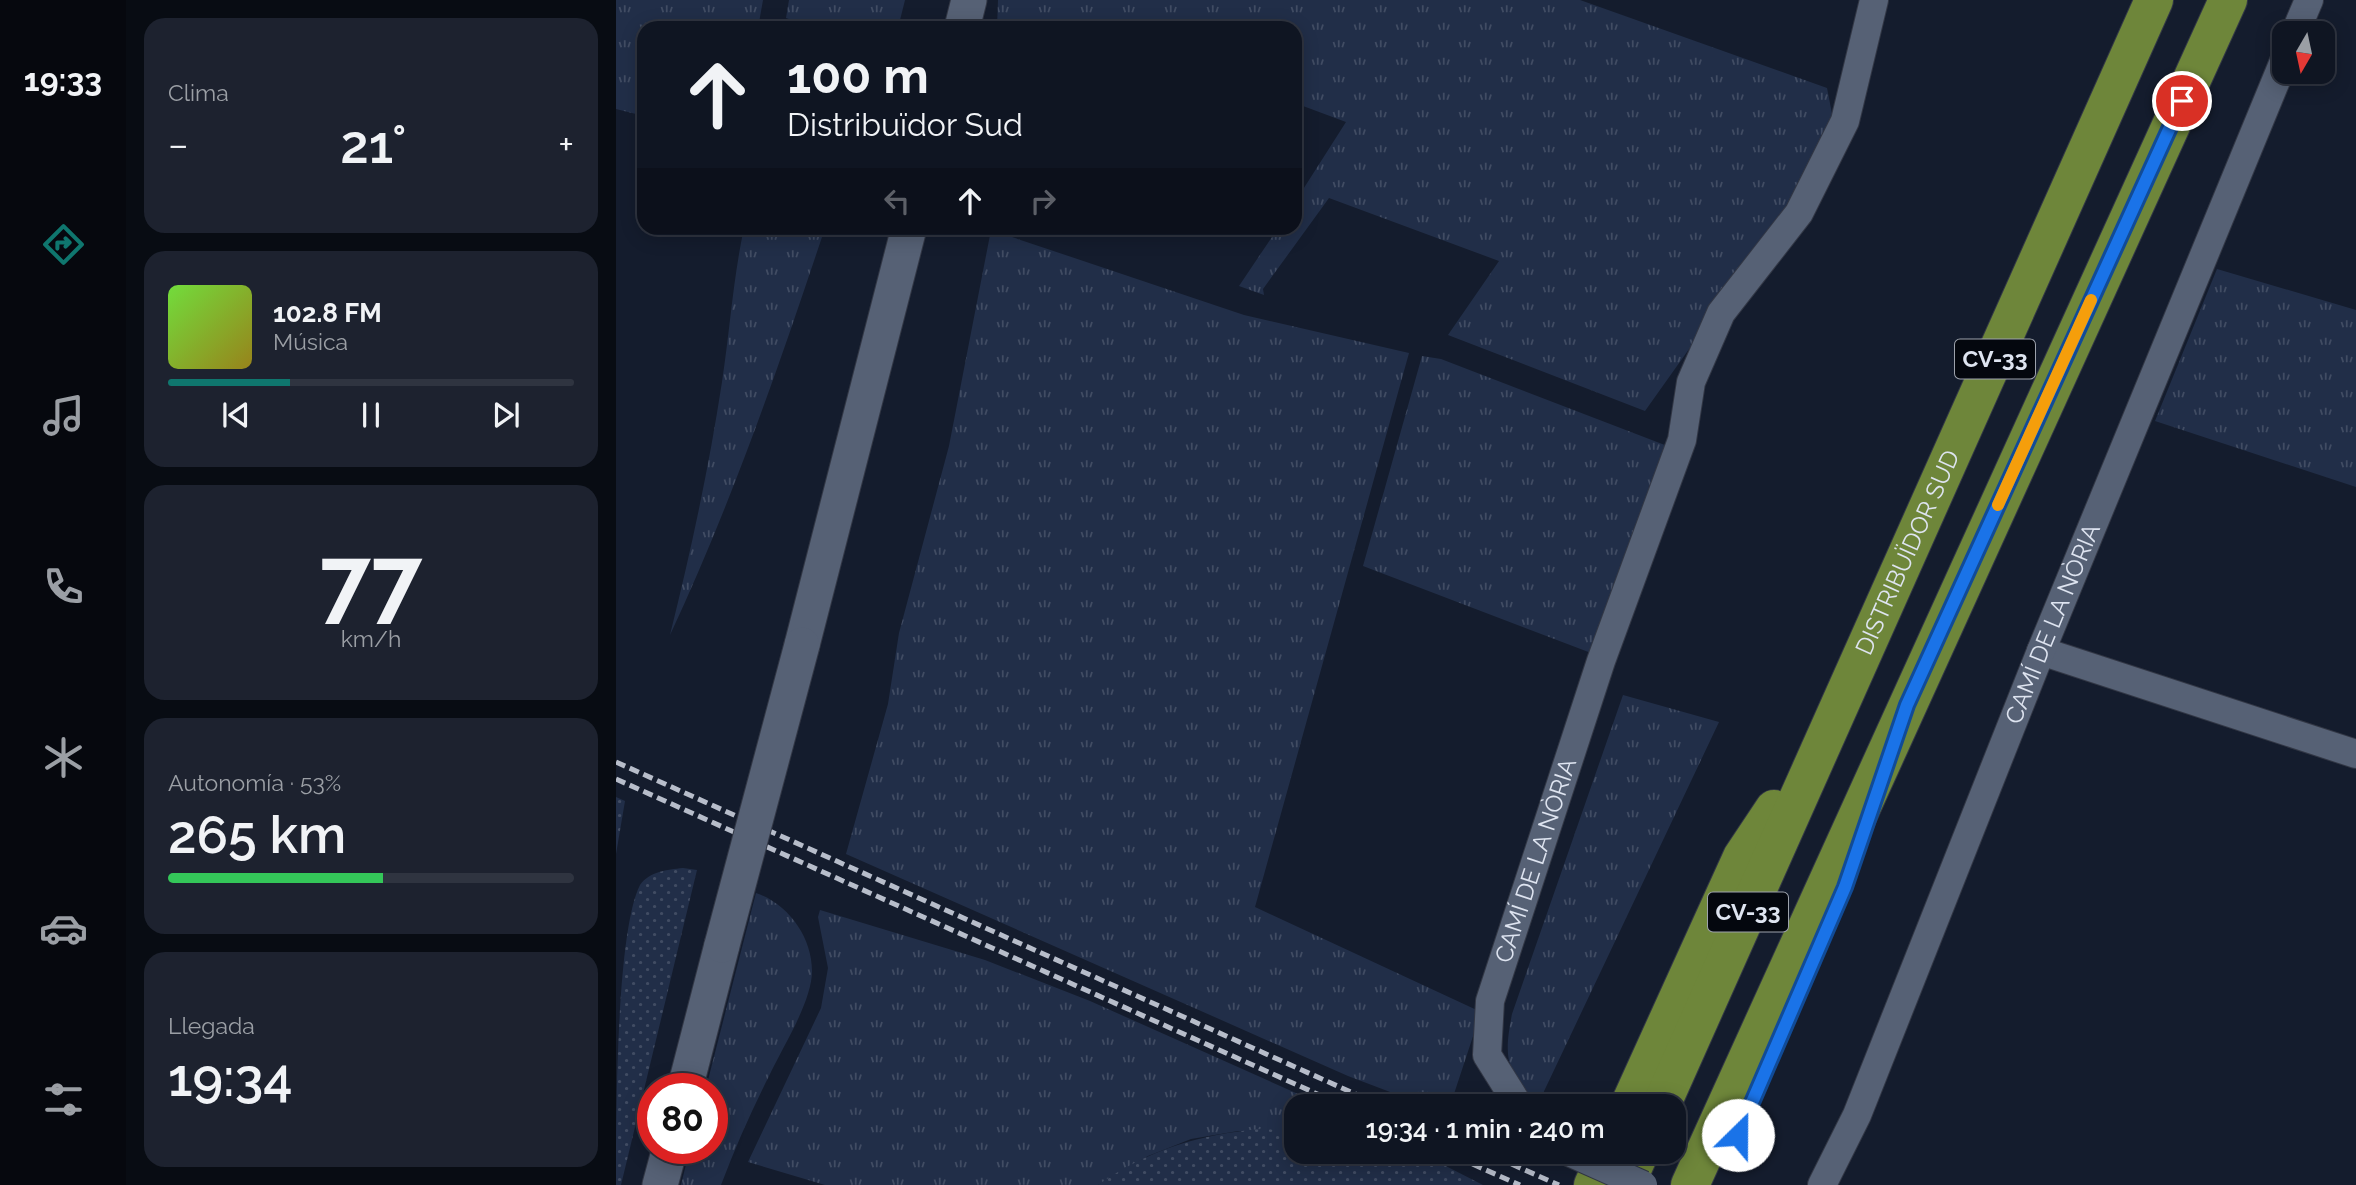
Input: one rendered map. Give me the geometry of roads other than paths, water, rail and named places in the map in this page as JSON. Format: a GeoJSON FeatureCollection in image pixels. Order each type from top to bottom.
{"type":"FeatureCollection","features":[{"type":"Feature","properties":{"kind":"highway","name":"DISTRIBUÏDOR SUD"},"geometry":{"type":"LineString","coordinates":[[1666,1094],[2154,0]]}},
{"type":"Feature","properties":{"kind":"highway","name":"CV-33"},"geometry":{"type":"LineString","coordinates":[[1690,1185],[2228,0]]}},
{"type":"Feature","properties":{"kind":"highway"},"geometry":{"type":"LineString","coordinates":[[1716,1185],[1845,887],[1907,705]]}},
{"type":"Feature","properties":{"kind":"highway"},"geometry":{"type":"LineString","coordinates":[[1634,1094],[1742,857],[1835,717]]}},
{"type":"Feature","properties":{"kind":"highway"},"geometry":{"type":"LineString","coordinates":[[1593,1185],[1603,1164]]}},
{"type":"Feature","properties":{"kind":"highway"},"geometry":{"type":"LineString","coordinates":[[1625,1185],[1635,1164]]}},
{"type":"Feature","properties":{"kind":"street"},"geometry":{"type":"LineString","coordinates":[[964,21],[970,0]]}},
{"type":"Feature","properties":{"kind":"street","name":"CAMÍ DE LA NÒRIA"},"geometry":{"type":"LineString","coordinates":[[1511,1094],[1487,1055],[1490,1001],[1601,660],[1682,440],[1691,382],[1721,313],[1799,213],[1845,121],[1874,0]]}},
{"type":"Feature","properties":{"kind":"street"},"geometry":{"type":"LineString","coordinates":[[2300,21],[2309,0]]}},
{"type":"Feature","properties":{"kind":"street","name":"CAMÍ DE LA NÒRIA"},"geometry":{"type":"LineString","coordinates":[[1822,1185],[1857,1115],[2041,651],[2275,84]]}},
{"type":"Feature","properties":{"kind":"street"},"geometry":{"type":"LineString","coordinates":[[689,1073],[907,235]]}},
{"type":"Feature","properties":{"kind":"street"},"geometry":{"type":"LineString","coordinates":[[2041,651],[2356,754]]}},
{"type":"Feature","properties":{"kind":"street"},"geometry":{"type":"LineString","coordinates":[[660,1185],[666,1164]]}},
{"type":"Feature","properties":{"kind":"street"},"geometry":{"type":"LineString","coordinates":[[1596,1164],[1643,1185]]}},
{"type":"Feature","properties":{"kind":"railway"},"geometry":{"type":"LineString","coordinates":[[616,762],[1355,1094]]}},
{"type":"Feature","properties":{"kind":"railway"},"geometry":{"type":"LineString","coordinates":[[616,779],[1317,1094]]}},
{"type":"Feature","properties":{"kind":"railway"},"geometry":{"type":"LineString","coordinates":[[1472,1164],[1520,1185]]}},
{"type":"Feature","properties":{"kind":"railway"},"geometry":{"type":"LineString","coordinates":[[1511,1164],[1559,1185]]}}]}
